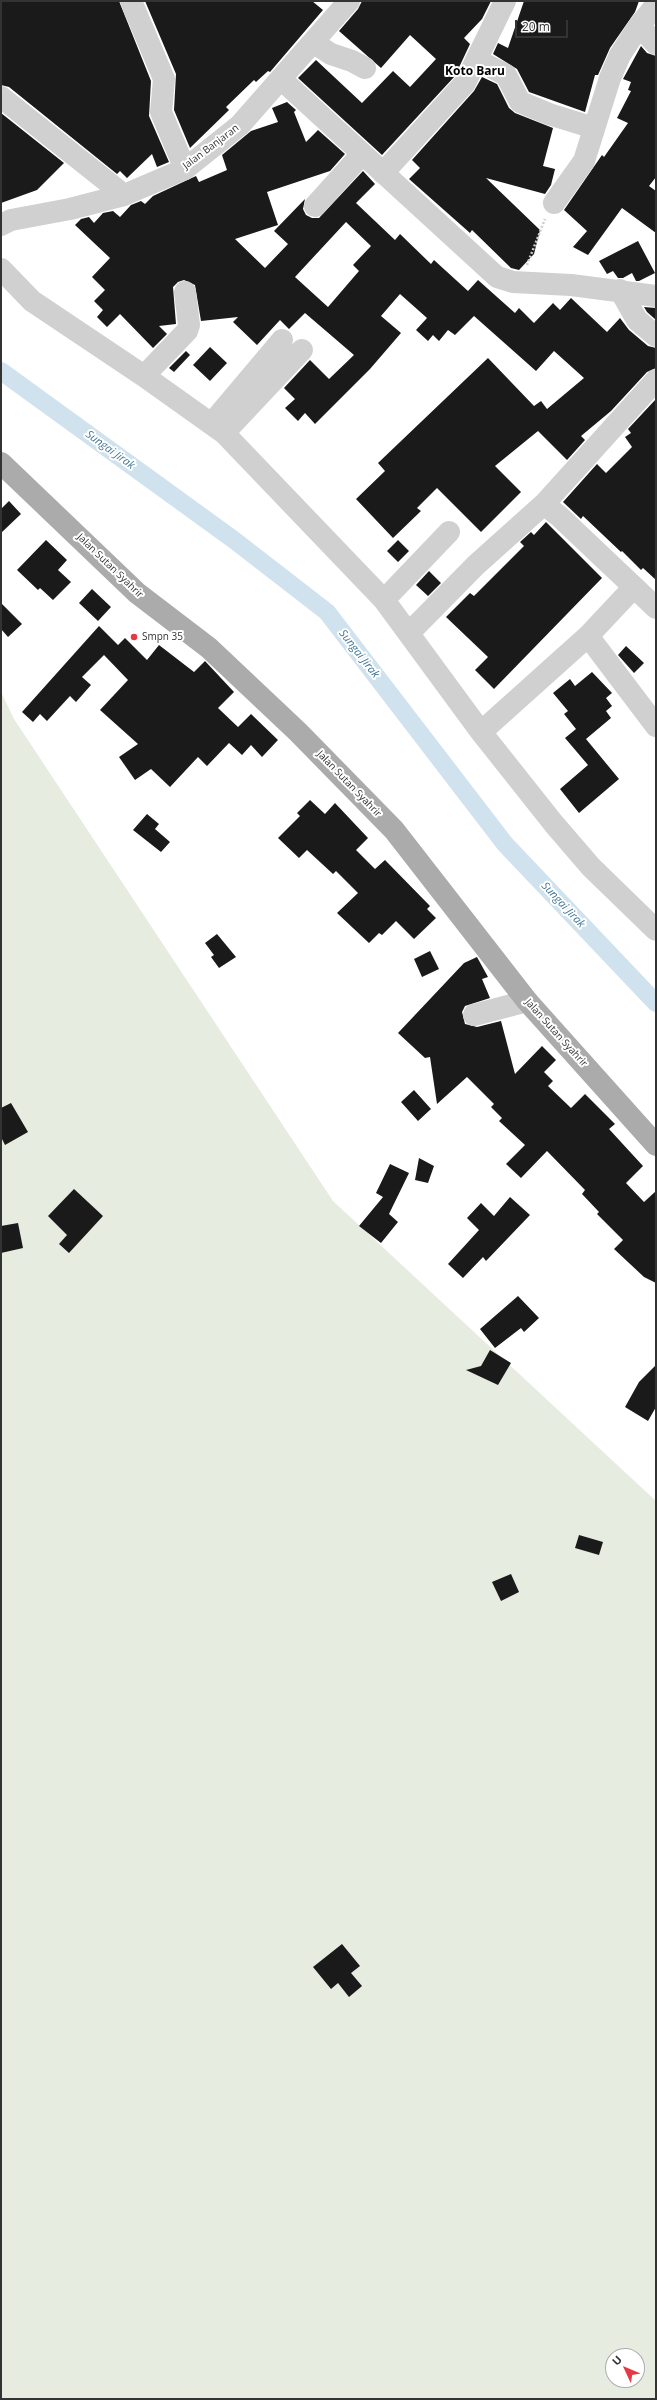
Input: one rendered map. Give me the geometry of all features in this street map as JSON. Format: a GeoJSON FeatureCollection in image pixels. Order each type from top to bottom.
{"type":"FeatureCollection","features":[{"type":"Feature","properties":{"kind":"main road","name":"Jalan Sutan Syahrir"},"geometry":{"type":"LineString","coordinates":[[1,463],[137,593],[209,648],[303,737],[394,830],[527,1001],[656,1145]]}},
{"type":"Feature","properties":{"kind":"street"},"geometry":{"type":"LineString","coordinates":[[131,1],[164,79],[161,112],[185,169]]}},
{"type":"Feature","properties":{"kind":"street","name":"Jalan Banjaran"},"geometry":{"type":"LineString","coordinates":[[1,225],[11,220],[70,209],[124,195],[185,169],[240,125],[282,80],[349,1]]}},
{"type":"Feature","properties":{"kind":"street"},"geometry":{"type":"LineString","coordinates":[[383,173],[465,83],[505,1]]}},
{"type":"Feature","properties":{"kind":"street"},"geometry":{"type":"LineString","coordinates":[[554,203],[584,161],[620,55],[638,26],[656,5]]}},
{"type":"Feature","properties":{"kind":"street"},"geometry":{"type":"LineString","coordinates":[[638,26],[656,44]]}},
{"type":"Feature","properties":{"kind":"street"},"geometry":{"type":"LineString","coordinates":[[314,43],[331,54],[352,60],[365,68]]}},
{"type":"Feature","properties":{"kind":"street"},"geometry":{"type":"LineString","coordinates":[[477,60],[506,75],[520,102],[549,114],[594,128]]}},
{"type":"Feature","properties":{"kind":"street"},"geometry":{"type":"LineString","coordinates":[[282,80],[497,277],[503,280],[620,290],[656,296]]}},
{"type":"Feature","properties":{"kind":"street"},"geometry":{"type":"LineString","coordinates":[[1,97],[124,195]]}},
{"type":"Feature","properties":{"kind":"street"},"geometry":{"type":"LineString","coordinates":[[314,206],[362,154]]}},
{"type":"Feature","properties":{"kind":"street"},"geometry":{"type":"LineString","coordinates":[[1,269],[32,301],[144,376],[218,428],[384,600],[481,732],[591,867],[656,930]]}},
{"type":"Feature","properties":{"kind":"street"},"geometry":{"type":"LineString","coordinates":[[620,290],[637,320],[656,336]]}},
{"type":"Feature","properties":{"kind":"street"},"geometry":{"type":"LineString","coordinates":[[144,376],[187,331],[189,325],[185,292]]}},
{"type":"Feature","properties":{"kind":"street"},"geometry":{"type":"LineString","coordinates":[[218,428],[282,340]]}},
{"type":"Feature","properties":{"kind":"street"},"geometry":{"type":"LineString","coordinates":[[218,428],[302,350]]}},
{"type":"Feature","properties":{"kind":"street"},"geometry":{"type":"LineString","coordinates":[[409,633],[476,565],[544,504],[656,380]]}},
{"type":"Feature","properties":{"kind":"street"},"geometry":{"type":"LineString","coordinates":[[544,504],[560,517],[656,608]]}},
{"type":"Feature","properties":{"kind":"street"},"geometry":{"type":"LineString","coordinates":[[384,600],[450,532]]}},
{"type":"Feature","properties":{"kind":"street"},"geometry":{"type":"LineString","coordinates":[[481,732],[588,636],[634,587]]}},
{"type":"Feature","properties":{"kind":"street"},"geometry":{"type":"LineString","coordinates":[[588,636],[656,726]]}},
{"type":"Feature","properties":{"kind":"street"},"geometry":{"type":"LineString","coordinates":[[474,1015],[527,1001]]}},
{"type":"Feature","properties":{"kind":"path"},"geometry":{"type":"LineString","coordinates":[[523,282],[531,250],[541,226],[554,203]]}},
{"type":"Feature","properties":{"kind":"shaded area"},"geometry":{"type":"Polygon","coordinates":[[[1,692],[14,719],[333,1201],[656,1501],[656,2399],[1,2399],[1,692]]]}},
{"type":"Feature","properties":{"kind":"building"},"geometry":{"type":"Polygon","coordinates":[[[1,1],[119,1],[151,81],[149,116],[169,162],[157,167],[152,154],[127,178],[120,171],[117,174],[9,87],[1,85],[1,1]]]}},
{"type":"Feature","properties":{"kind":"building"},"geometry":{"type":"Polygon","coordinates":[[[145,1],[312,1],[323,10],[270,72],[268,71],[256,82],[254,80],[226,107],[229,110],[190,148],[174,110],[176,74],[145,1]]]}},
{"type":"Feature","properties":{"kind":"building"},"geometry":{"type":"Polygon","coordinates":[[[362,1],[491,1],[482,19],[464,38],[470,44],[455,76],[382,155],[298,78],[316,60],[362,103],[393,71],[410,87],[436,59],[410,35],[381,68],[339,31],[358,9],[362,1]]]}},
{"type":"Feature","properties":{"kind":"building"},"geometry":{"type":"Polygon","coordinates":[[[524,1],[639,1],[635,12],[610,48],[598,75],[595,75],[585,112],[529,92],[517,69],[493,54],[498,43],[508,48],[524,1]]]}},
{"type":"Feature","properties":{"kind":"building"},"geometry":{"type":"Polygon","coordinates":[[[641,46],[647,53],[656,56],[656,177],[649,186],[656,191],[656,233],[622,208],[588,255],[573,247],[587,231],[564,210],[602,155],[604,157],[628,123],[617,118],[631,91],[628,90],[631,82],[623,79],[641,46]]]}},
{"type":"Feature","properties":{"kind":"building"},"geometry":{"type":"Polygon","coordinates":[[[482,77],[497,84],[509,108],[515,113],[553,128],[543,166],[555,169],[551,185],[545,194],[486,178],[540,230],[534,254],[519,270],[511,268],[472,230],[470,233],[409,179],[420,168],[412,160],[474,91],[482,77]]]}},
{"type":"Feature","properties":{"kind":"building"},"geometry":{"type":"Polygon","coordinates":[[[287,102],[296,110],[294,112],[306,142],[318,130],[345,154],[330,171],[267,192],[278,225],[235,239],[265,268],[288,244],[274,231],[305,199],[303,209],[306,215],[312,218],[319,218],[363,171],[375,184],[356,203],[395,240],[400,234],[431,264],[434,260],[468,291],[478,280],[515,313],[519,308],[534,323],[553,303],[560,310],[571,298],[607,332],[620,318],[629,330],[648,346],[656,348],[656,368],[647,372],[611,411],[581,436],[585,440],[567,460],[538,431],[495,466],[521,492],[481,532],[437,488],[417,508],[421,511],[393,538],[356,499],[385,471],[378,463],[488,358],[534,406],[541,401],[547,409],[584,378],[554,351],[536,371],[474,316],[455,335],[448,330],[439,341],[433,335],[428,341],[416,330],[427,318],[400,294],[381,316],[401,333],[370,369],[315,424],[305,413],[298,421],[285,408],[295,399],[284,388],[310,360],[329,379],[354,355],[305,313],[289,329],[280,320],[257,345],[233,322],[238,317],[201,321],[195,285],[184,280],[178,282],[173,287],[176,324],[159,326],[167,334],[153,348],[120,314],[107,327],[97,317],[103,310],[94,301],[105,290],[92,277],[110,258],[75,225],[81,219],[89,217],[94,223],[103,213],[113,211],[120,217],[131,205],[141,201],[145,204],[153,196],[196,176],[199,182],[227,170],[222,155],[251,131],[278,122],[272,108],[287,102]],[[346,222],[295,277],[328,307],[359,271],[353,265],[371,246],[346,222]]]}},
{"type":"Feature","properties":{"kind":"building"},"geometry":{"type":"Polygon","coordinates":[[[1,113],[64,163],[37,190],[1,203],[1,113]]]}},
{"type":"Feature","properties":{"kind":"building"},"geometry":{"type":"Polygon","coordinates":[[[638,241],[655,273],[639,281],[636,281],[632,273],[623,278],[618,278],[613,271],[607,274],[599,261],[638,241]]]}},
{"type":"Feature","properties":{"kind":"building"},"geometry":{"type":"Polygon","coordinates":[[[644,307],[656,308],[656,320],[647,312],[644,307]]]}},
{"type":"Feature","properties":{"kind":"building"},"geometry":{"type":"Polygon","coordinates":[[[210,347],[227,363],[210,381],[193,365],[210,347]]]}},
{"type":"Feature","properties":{"kind":"building"},"geometry":{"type":"Polygon","coordinates":[[[186,351],[190,355],[174,372],[169,368],[186,351]]]}},
{"type":"Feature","properties":{"kind":"building"},"geometry":{"type":"Polygon","coordinates":[[[656,399],[656,580],[643,568],[641,570],[583,516],[581,519],[563,502],[597,464],[606,473],[632,447],[625,437],[631,433],[628,429],[656,399]]]}},
{"type":"Feature","properties":{"kind":"building"},"geometry":{"type":"Polygon","coordinates":[[[9,501],[21,514],[1,533],[1,509],[9,501]]]}},
{"type":"Feature","properties":{"kind":"building"},"geometry":{"type":"Polygon","coordinates":[[[546,522],[602,578],[494,689],[475,670],[488,657],[446,617],[470,593],[474,596],[524,546],[520,542],[531,532],[534,535],[546,522]]]}},
{"type":"Feature","properties":{"kind":"building"},"geometry":{"type":"Polygon","coordinates":[[[46,540],[67,560],[58,570],[71,582],[53,600],[40,588],[38,590],[17,570],[46,540]]]}},
{"type":"Feature","properties":{"kind":"building"},"geometry":{"type":"Polygon","coordinates":[[[398,540],[409,551],[398,562],[387,551],[398,540]]]}},
{"type":"Feature","properties":{"kind":"building"},"geometry":{"type":"Polygon","coordinates":[[[429,571],[441,583],[428,596],[416,585],[429,571]]]}},
{"type":"Feature","properties":{"kind":"building"},"geometry":{"type":"Polygon","coordinates":[[[92,589],[111,607],[98,621],[79,603],[92,589]]]}},
{"type":"Feature","properties":{"kind":"building"},"geometry":{"type":"Polygon","coordinates":[[[1,603],[22,624],[8,637],[1,629],[1,603]]]}},
{"type":"Feature","properties":{"kind":"building"},"geometry":{"type":"Polygon","coordinates":[[[99,626],[118,645],[125,638],[147,660],[159,645],[194,672],[205,661],[234,692],[218,708],[238,727],[251,714],[278,740],[262,757],[251,745],[242,755],[229,743],[207,766],[198,757],[170,787],[151,769],[135,780],[119,757],[138,744],[100,710],[128,680],[104,655],[82,677],[91,685],[76,702],[70,696],[47,721],[40,714],[33,722],[22,712],[99,626]]]}},
{"type":"Feature","properties":{"kind":"building"},"geometry":{"type":"Polygon","coordinates":[[[626,646],[644,663],[634,673],[618,655],[626,646]]]}},
{"type":"Feature","properties":{"kind":"building"},"geometry":{"type":"Polygon","coordinates":[[[592,672],[612,693],[606,698],[612,706],[606,711],[611,718],[586,739],[619,779],[579,813],[560,789],[588,765],[565,738],[576,729],[564,714],[568,711],[553,693],[570,679],[575,686],[592,672]]]}},
{"type":"Feature","properties":{"kind":"building"},"geometry":{"type":"Polygon","coordinates":[[[310,800],[325,814],[335,803],[368,838],[356,850],[375,869],[385,860],[430,906],[427,909],[436,918],[414,939],[396,921],[382,935],[379,933],[369,943],[337,913],[358,893],[336,871],[333,874],[307,850],[299,858],[278,838],[300,816],[297,813],[310,800]]]}},
{"type":"Feature","properties":{"kind":"building"},"geometry":{"type":"Polygon","coordinates":[[[147,814],[159,824],[155,829],[170,842],[161,852],[133,830],[147,814]]]}},
{"type":"Feature","properties":{"kind":"building"},"geometry":{"type":"Polygon","coordinates":[[[217,934],[236,957],[219,968],[211,957],[214,955],[205,943],[217,934]]]}},
{"type":"Feature","properties":{"kind":"building"},"geometry":{"type":"Polygon","coordinates":[[[430,951],[439,969],[422,977],[414,959],[430,951]]]}},
{"type":"Feature","properties":{"kind":"building"},"geometry":{"type":"Polygon","coordinates":[[[477,957],[488,977],[482,979],[490,998],[465,1006],[462,1012],[465,1024],[477,1027],[501,1021],[515,1074],[542,1046],[556,1060],[544,1072],[553,1081],[548,1086],[571,1108],[585,1094],[615,1124],[609,1129],[643,1166],[626,1183],[644,1202],[656,1191],[656,1283],[644,1277],[614,1249],[623,1240],[597,1214],[599,1212],[582,1194],[585,1190],[547,1151],[521,1178],[506,1164],[525,1145],[499,1121],[502,1118],[491,1107],[494,1104],[467,1077],[437,1104],[430,1057],[425,1058],[398,1033],[464,963],[477,957]]]}},
{"type":"Feature","properties":{"kind":"building"},"geometry":{"type":"Polygon","coordinates":[[[414,1090],[431,1109],[418,1121],[401,1102],[414,1090]]]}},
{"type":"Feature","properties":{"kind":"building"},"geometry":{"type":"Polygon","coordinates":[[[11,1103],[28,1132],[5,1145],[1,1137],[1,1108],[11,1103]]]}},
{"type":"Feature","properties":{"kind":"building"},"geometry":{"type":"Polygon","coordinates":[[[419,1158],[434,1166],[428,1183],[415,1180],[419,1158]]]}},
{"type":"Feature","properties":{"kind":"building"},"geometry":{"type":"Polygon","coordinates":[[[390,1164],[409,1173],[389,1214],[398,1222],[381,1243],[359,1226],[383,1197],[376,1193],[390,1164]]]}},
{"type":"Feature","properties":{"kind":"building"},"geometry":{"type":"Polygon","coordinates":[[[74,1189],[103,1216],[69,1253],[59,1244],[67,1235],[48,1216],[74,1189]]]}},
{"type":"Feature","properties":{"kind":"building"},"geometry":{"type":"Polygon","coordinates":[[[510,1197],[530,1215],[486,1261],[483,1257],[463,1278],[448,1264],[479,1230],[467,1218],[481,1203],[494,1216],[510,1197]]]}},
{"type":"Feature","properties":{"kind":"building"},"geometry":{"type":"Polygon","coordinates":[[[18,1223],[23,1248],[1,1253],[1,1226],[18,1223]]]}},
{"type":"Feature","properties":{"kind":"building"},"geometry":{"type":"Polygon","coordinates":[[[518,1296],[539,1318],[524,1332],[521,1328],[495,1348],[480,1329],[518,1296]]]}},
{"type":"Feature","properties":{"kind":"building"},"geometry":{"type":"Polygon","coordinates":[[[490,1350],[511,1363],[498,1385],[466,1370],[481,1366],[490,1350]]]}},
{"type":"Feature","properties":{"kind":"building"},"geometry":{"type":"Polygon","coordinates":[[[656,1365],[656,1407],[648,1421],[625,1407],[639,1382],[656,1365]]]}},
{"type":"Feature","properties":{"kind":"building"},"geometry":{"type":"Polygon","coordinates":[[[579,1535],[603,1542],[599,1555],[575,1548],[579,1535]]]}},
{"type":"Feature","properties":{"kind":"building"},"geometry":{"type":"Polygon","coordinates":[[[511,1574],[519,1592],[501,1601],[492,1582],[511,1574]]]}},
{"type":"Feature","properties":{"kind":"building"},"geometry":{"type":"Polygon","coordinates":[[[342,1944],[360,1966],[351,1973],[362,1986],[349,1997],[338,1983],[331,1989],[313,1967],[342,1944]]]}},
{"type":"Feature","properties":{"kind":"waterway","name":"Sungai Jirak"},"geometry":{"type":"LineString","coordinates":[[1,371],[234,540],[327,612],[505,844],[656,1003]]}},
{"type":"Feature","properties":{"kind":"place","name":"Smpn 35"},"geometry":{"type":"Point","coordinates":[134,637]}},
{"type":"Feature","properties":{"kind":"district","name":"Koto Baru"},"geometry":{"type":"Point","coordinates":[475,72]}}]}
